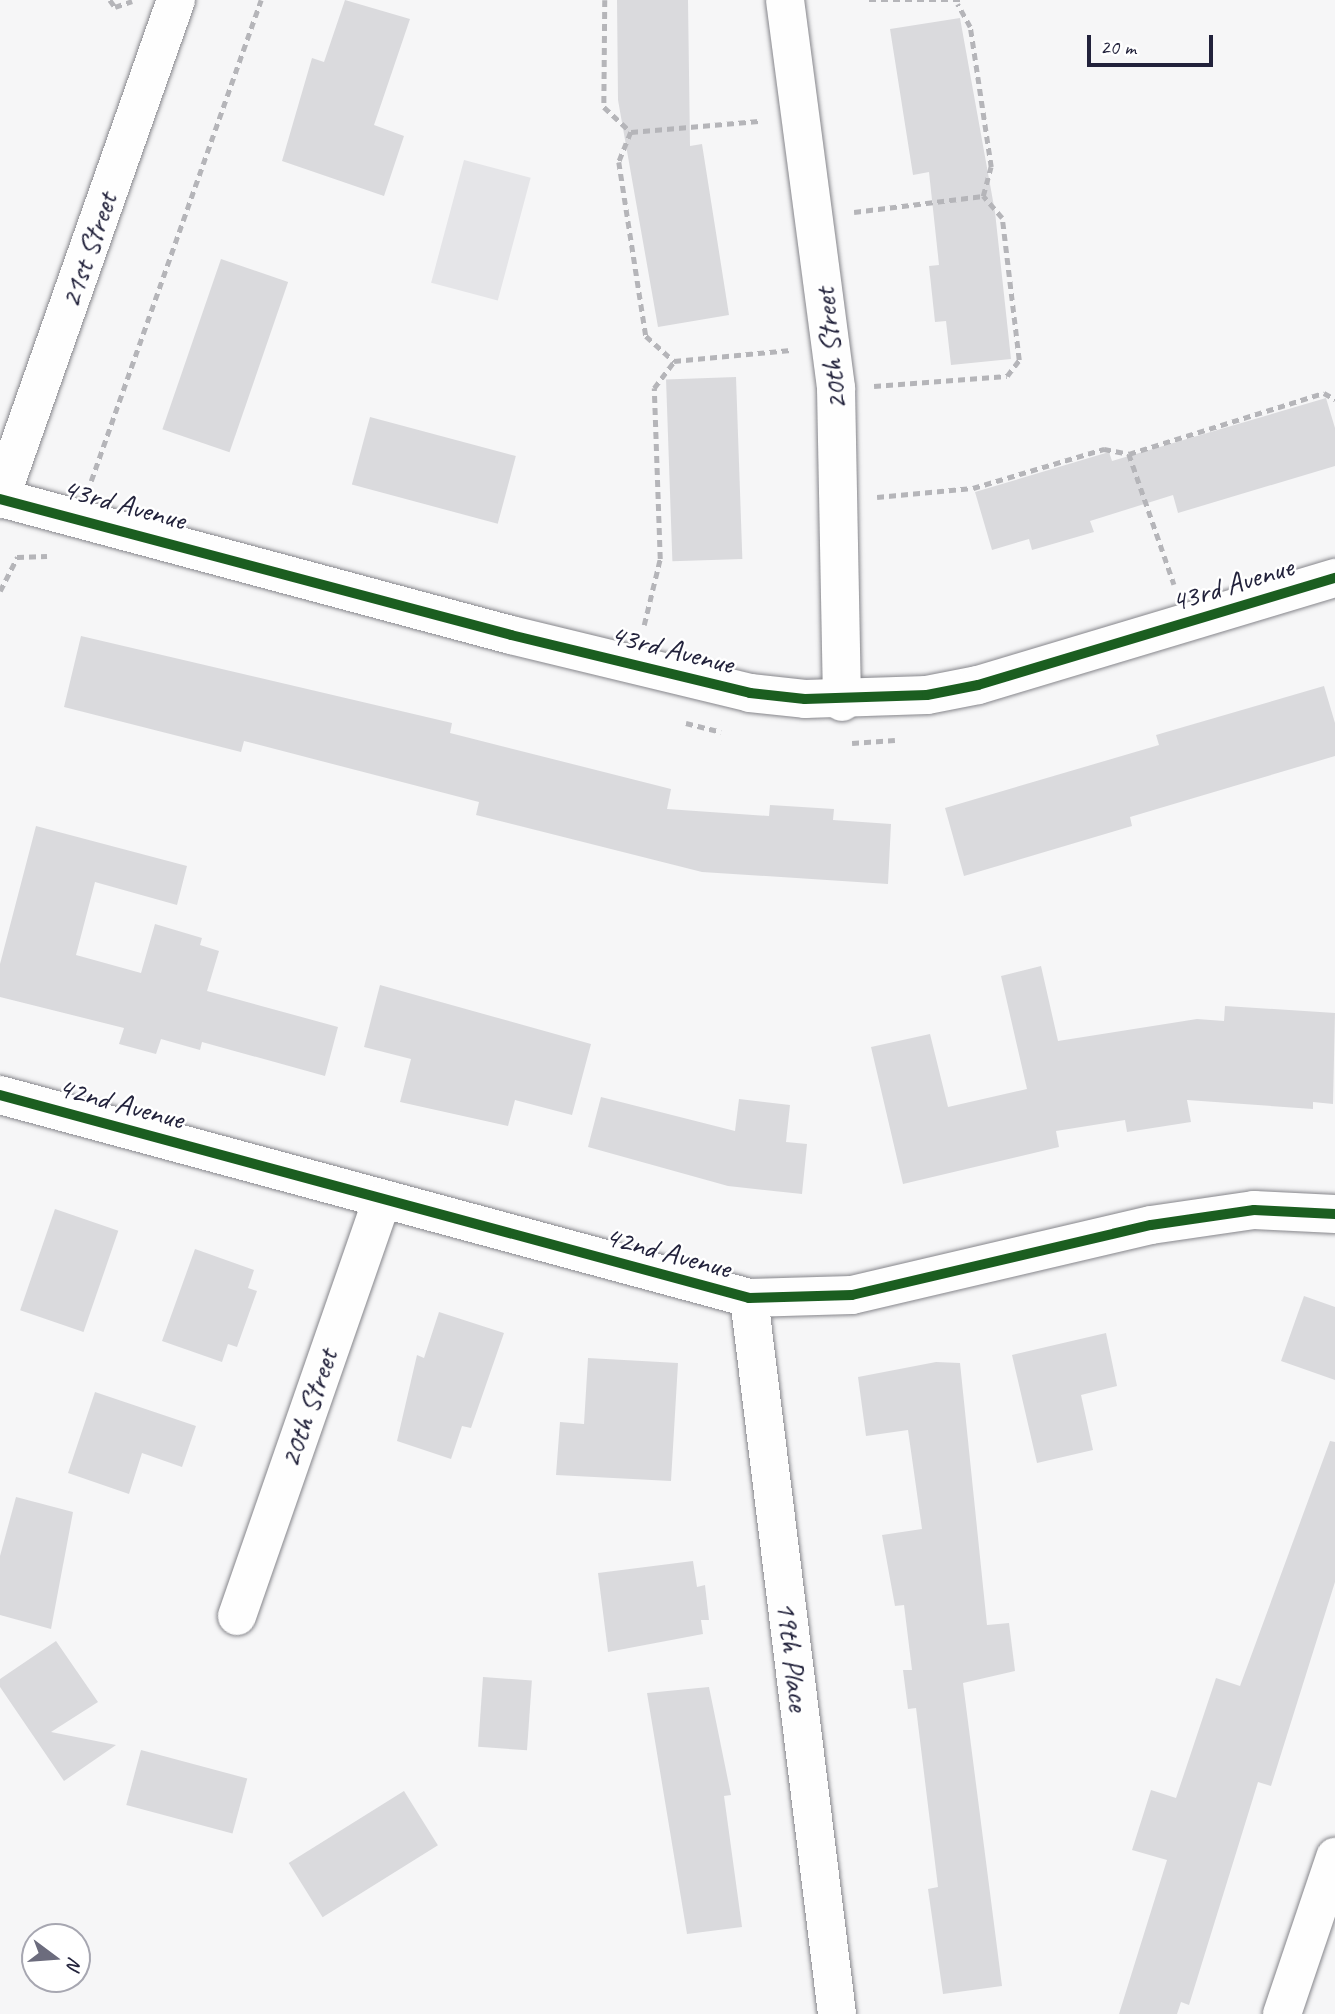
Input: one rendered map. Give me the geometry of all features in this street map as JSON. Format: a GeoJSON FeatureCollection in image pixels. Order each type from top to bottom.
{"type":"FeatureCollection","features":[{"type":"Feature","properties":{"kind":"street","name":"21st Street"},"geometry":{"type":"LineString","coordinates":[[0,498],[176,0]]}},
{"type":"Feature","properties":{"kind":"street","name":"20th Street"},"geometry":{"type":"LineString","coordinates":[[785,0],[836,388],[842,702]]}},
{"type":"Feature","properties":{"kind":"street","name":"43rd Avenue"},"geometry":{"type":"LineString","coordinates":[[0,498],[750,693],[842,702],[978,685],[1335,578]]}},
{"type":"Feature","properties":{"kind":"street","name":"42nd Avenue"},"geometry":{"type":"LineString","coordinates":[[0,1095],[381,1202],[749,1298],[865,1293],[1151,1225],[1254,1210],[1335,1214]]}},
{"type":"Feature","properties":{"kind":"street","name":"20th Street"},"geometry":{"type":"LineString","coordinates":[[237,1616],[381,1202]]}},
{"type":"Feature","properties":{"kind":"street","name":"19th Place"},"geometry":{"type":"LineString","coordinates":[[749,1298],[837,2014]]}},
{"type":"Feature","properties":{"kind":"street"},"geometry":{"type":"LineString","coordinates":[[1282,2014],[1335,1857]]}},
{"type":"Feature","properties":{"kind":"path"},"geometry":{"type":"LineString","coordinates":[[110,0],[115,8],[135,0]]}},
{"type":"Feature","properties":{"kind":"path"},"geometry":{"type":"LineString","coordinates":[[46,555],[63,513],[92,480],[261,0]]}},
{"type":"Feature","properties":{"kind":"path"},"geometry":{"type":"LineString","coordinates":[[605,0],[604,107],[631,131],[761,120]]}},
{"type":"Feature","properties":{"kind":"path"},"geometry":{"type":"LineString","coordinates":[[869,0],[959,2],[970,27],[991,167],[983,196]]}},
{"type":"Feature","properties":{"kind":"path"},"geometry":{"type":"LineString","coordinates":[[759,108],[763,133]]}},
{"type":"Feature","properties":{"kind":"path"},"geometry":{"type":"LineString","coordinates":[[631,131],[618,162],[646,335],[674,361]]}},
{"type":"Feature","properties":{"kind":"path"},"geometry":{"type":"LineString","coordinates":[[813,218],[983,196]]}},
{"type":"Feature","properties":{"kind":"path"},"geometry":{"type":"LineString","coordinates":[[836,388],[1007,376],[1018,360],[1002,218],[983,196]]}},
{"type":"Feature","properties":{"kind":"path"},"geometry":{"type":"LineString","coordinates":[[796,336],[800,361]]}},
{"type":"Feature","properties":{"kind":"path"},"geometry":{"type":"LineString","coordinates":[[635,665],[660,559],[654,387],[674,361],[798,349]]}},
{"type":"Feature","properties":{"kind":"path"},"geometry":{"type":"LineString","coordinates":[[840,500],[973,488],[1104,449],[1129,454],[1324,393],[1335,400]]}},
{"type":"Feature","properties":{"kind":"path"},"geometry":{"type":"LineString","coordinates":[[1129,454],[1187,624]]}},
{"type":"Feature","properties":{"kind":"shaded area"},"geometry":{"type":"Polygon","coordinates":[[[464,160],[531,178],[498,301],[431,283],[464,160]]]}},
{"type":"Feature","properties":{"kind":"building"},"geometry":{"type":"Polygon","coordinates":[[[345,0],[410,19],[374,125],[404,136],[384,196],[282,161],[312,58],[324,62],[345,0]]]}},
{"type":"Feature","properties":{"kind":"building"},"geometry":{"type":"Polygon","coordinates":[[[617,0],[688,0],[690,146],[702,144],[729,315],[658,327],[618,100],[617,0]]]}},
{"type":"Feature","properties":{"kind":"building"},"geometry":{"type":"Polygon","coordinates":[[[960,18],[995,212],[1011,359],[951,365],[946,321],[935,322],[929,266],[939,265],[929,172],[913,175],[890,29],[960,18]]]}},
{"type":"Feature","properties":{"kind":"building"},"geometry":{"type":"Polygon","coordinates":[[[221,259],[288,282],[230,452],[162,429],[221,259]]]}},
{"type":"Feature","properties":{"kind":"building"},"geometry":{"type":"Polygon","coordinates":[[[736,377],[742,559],[672,561],[666,379],[736,377]]]}},
{"type":"Feature","properties":{"kind":"building"},"geometry":{"type":"Polygon","coordinates":[[[1326,398],[1335,428],[1335,466],[1178,513],[1173,495],[1090,521],[1094,532],[1032,550],[1029,539],[992,550],[975,492],[1109,452],[1112,461],[1326,398]]]}},
{"type":"Feature","properties":{"kind":"building"},"geometry":{"type":"Polygon","coordinates":[[[370,417],[516,456],[498,524],[352,485],[370,417]]]}},
{"type":"Feature","properties":{"kind":"building"},"geometry":{"type":"Polygon","coordinates":[[[81,636],[452,723],[450,733],[671,789],[667,809],[769,816],[770,805],[834,809],[833,820],[891,824],[888,884],[702,872],[476,815],[479,802],[244,741],[241,752],[64,707],[81,636]]]}},
{"type":"Feature","properties":{"kind":"building"},"geometry":{"type":"Polygon","coordinates":[[[1324,686],[1335,723],[1335,756],[1130,817],[1132,826],[964,876],[945,808],[1159,745],[1156,735],[1324,686]]]}},
{"type":"Feature","properties":{"kind":"building"},"geometry":{"type":"Polygon","coordinates":[[[36,826],[187,866],[177,905],[95,882],[76,955],[141,973],[155,924],[202,938],[200,945],[219,951],[207,991],[338,1027],[325,1076],[202,1042],[200,1050],[161,1039],[156,1054],[119,1044],[124,1028],[0,997],[0,964],[36,826]]]}},
{"type":"Feature","properties":{"kind":"building"},"geometry":{"type":"Polygon","coordinates":[[[1041,966],[1058,1041],[1197,1019],[1224,1021],[1225,1006],[1335,1013],[1333,1104],[1313,1102],[1313,1109],[1187,1100],[1191,1122],[1127,1132],[1125,1120],[1056,1131],[1059,1147],[903,1184],[871,1047],[930,1034],[948,1107],[1027,1089],[1001,976],[1041,966]]]}},
{"type":"Feature","properties":{"kind":"building"},"geometry":{"type":"Polygon","coordinates":[[[380,985],[591,1044],[572,1115],[515,1100],[508,1126],[400,1102],[411,1059],[364,1047],[380,985]]]}},
{"type":"Feature","properties":{"kind":"building"},"geometry":{"type":"Polygon","coordinates":[[[601,1097],[735,1131],[739,1099],[790,1105],[786,1142],[807,1144],[802,1194],[728,1186],[588,1147],[601,1097]]]}},
{"type":"Feature","properties":{"kind":"building"},"geometry":{"type":"Polygon","coordinates":[[[55,1209],[118,1231],[84,1332],[20,1310],[55,1209]]]}},
{"type":"Feature","properties":{"kind":"building"},"geometry":{"type":"Polygon","coordinates":[[[195,1249],[254,1270],[248,1288],[257,1291],[237,1347],[228,1344],[222,1362],[162,1341],[195,1249]]]}},
{"type":"Feature","properties":{"kind":"building"},"geometry":{"type":"Polygon","coordinates":[[[1304,1296],[1335,1307],[1335,1380],[1281,1361],[1304,1296]]]}},
{"type":"Feature","properties":{"kind":"building"},"geometry":{"type":"Polygon","coordinates":[[[439,1312],[504,1333],[471,1428],[462,1426],[451,1459],[397,1441],[417,1355],[424,1358],[439,1312]]]}},
{"type":"Feature","properties":{"kind":"building"},"geometry":{"type":"Polygon","coordinates":[[[1106,1333],[1117,1386],[1081,1395],[1093,1450],[1037,1463],[1012,1355],[1106,1333]]]}},
{"type":"Feature","properties":{"kind":"building"},"geometry":{"type":"Polygon","coordinates":[[[588,1358],[678,1363],[671,1481],[556,1475],[560,1422],[584,1424],[588,1358]]]}},
{"type":"Feature","properties":{"kind":"building"},"geometry":{"type":"Polygon","coordinates":[[[936,1362],[960,1363],[987,1625],[1009,1623],[1015,1671],[963,1683],[1002,1986],[943,1994],[928,1889],[938,1887],[916,1708],[908,1709],[903,1670],[912,1670],[904,1605],[895,1606],[882,1535],[922,1529],[908,1430],[866,1436],[858,1377],[936,1362]]]}},
{"type":"Feature","properties":{"kind":"building"},"geometry":{"type":"Polygon","coordinates":[[[95,1392],[196,1426],[182,1467],[142,1453],[129,1494],[68,1473],[95,1392]]]}},
{"type":"Feature","properties":{"kind":"building"},"geometry":{"type":"Polygon","coordinates":[[[1330,1441],[1335,1442],[1335,1582],[1271,1786],[1258,1782],[1189,2005],[1181,2002],[1177,2014],[1119,2014],[1167,1860],[1132,1850],[1151,1790],[1176,1798],[1216,1678],[1240,1686],[1330,1441]]]}},
{"type":"Feature","properties":{"kind":"building"},"geometry":{"type":"Polygon","coordinates":[[[16,1497],[73,1512],[51,1629],[0,1615],[0,1556],[16,1497]]]}},
{"type":"Feature","properties":{"kind":"building"},"geometry":{"type":"Polygon","coordinates":[[[693,1561],[697,1587],[705,1585],[709,1620],[701,1620],[703,1634],[608,1652],[598,1573],[693,1561]]]}},
{"type":"Feature","properties":{"kind":"building"},"geometry":{"type":"Polygon","coordinates":[[[56,1641],[98,1702],[51,1732],[116,1745],[64,1781],[0,1687],[0,1679],[56,1641]]]}},
{"type":"Feature","properties":{"kind":"building"},"geometry":{"type":"Polygon","coordinates":[[[483,1677],[532,1680],[527,1750],[478,1747],[483,1677]]]}},
{"type":"Feature","properties":{"kind":"building"},"geometry":{"type":"Polygon","coordinates":[[[709,1687],[731,1795],[724,1796],[742,1927],[687,1934],[647,1693],[709,1687]]]}},
{"type":"Feature","properties":{"kind":"building"},"geometry":{"type":"Polygon","coordinates":[[[141,1750],[247,1778],[232,1834],[126,1805],[141,1750]]]}},
{"type":"Feature","properties":{"kind":"building"},"geometry":{"type":"Polygon","coordinates":[[[404,1791],[438,1845],[323,1917],[289,1863],[404,1791]]]}},
{"type":"Feature","properties":{"kind":"cycle path"},"geometry":{"type":"LineString","coordinates":[[0,499],[511,635],[750,693],[805,699],[927,695],[978,685],[1335,578]]}},
{"type":"Feature","properties":{"kind":"cycle path"},"geometry":{"type":"LineString","coordinates":[[0,1095],[749,1298],[852,1295],[1151,1225],[1254,1210],[1335,1214]]}}]}
